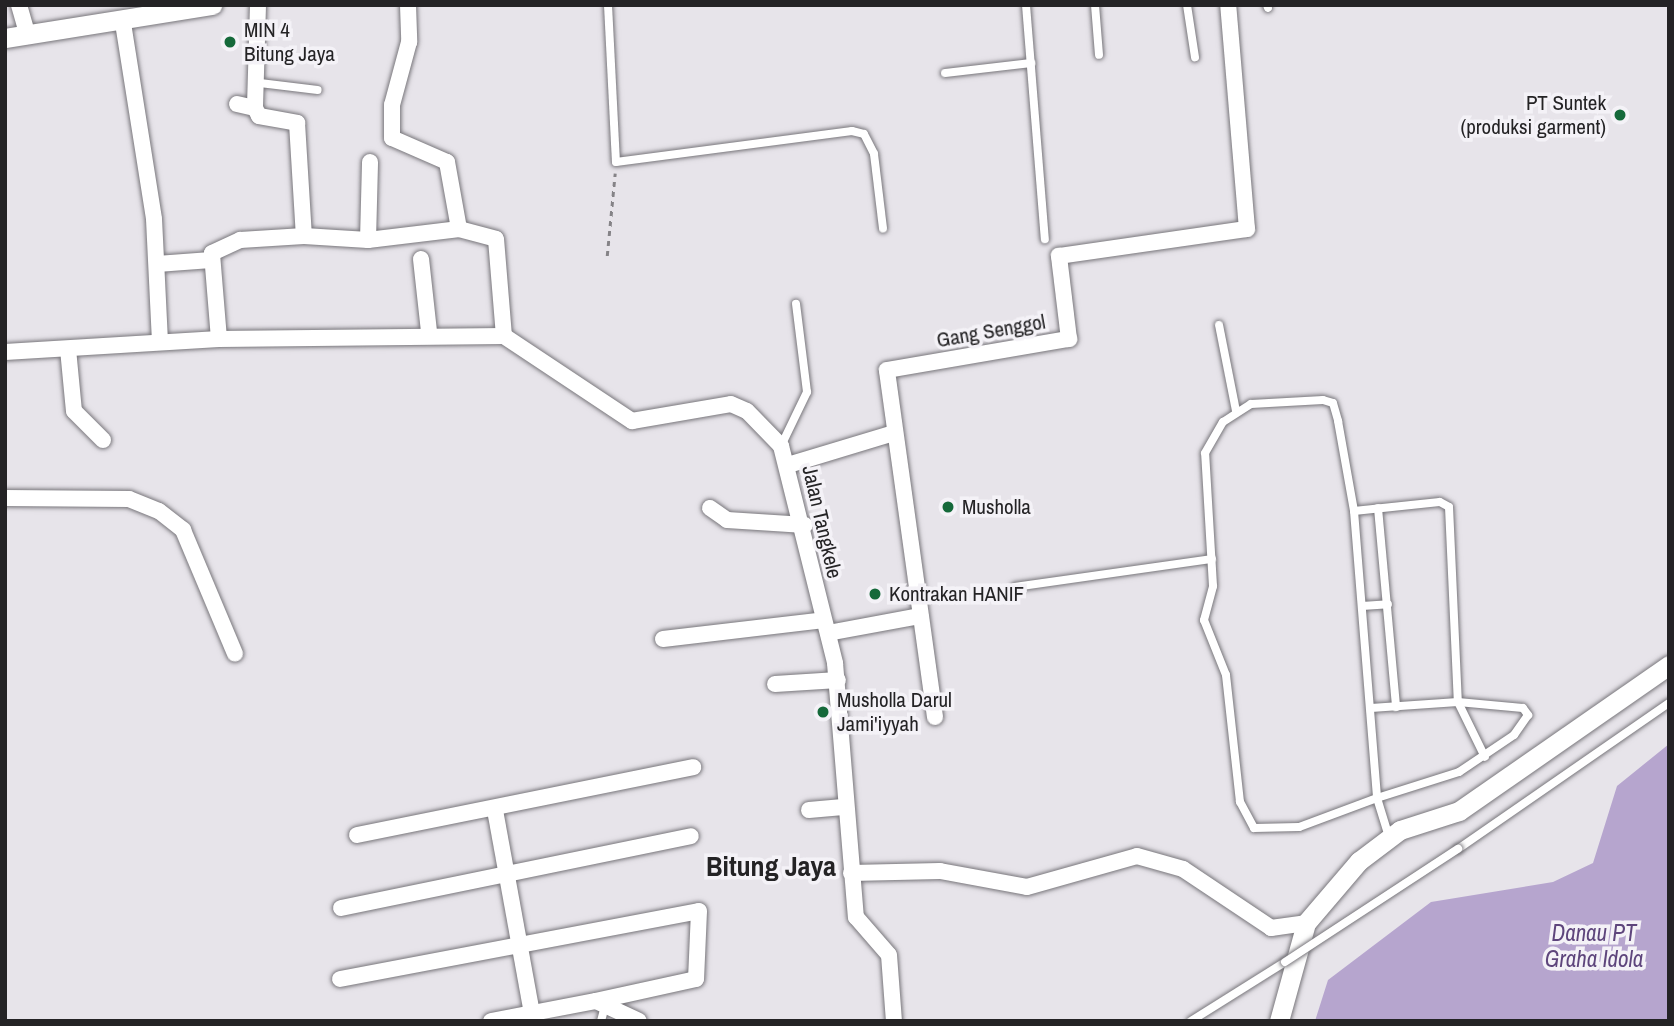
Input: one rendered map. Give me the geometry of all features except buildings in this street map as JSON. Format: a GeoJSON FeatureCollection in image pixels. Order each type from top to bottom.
{"type":"FeatureCollection","features":[{"type":"Feature","properties":{"kind":"street"},"geometry":{"type":"LineString","coordinates":[[19,5],[28,36]]}},
{"type":"Feature","properties":{"kind":"street"},"geometry":{"type":"LineString","coordinates":[[258,5],[260,83],[255,108],[260,116],[297,123],[304,236]]}},
{"type":"Feature","properties":{"kind":"street"},"geometry":{"type":"LineString","coordinates":[[408,5],[391,138],[447,162],[459,229]]}},
{"type":"Feature","properties":{"kind":"street","name":"Gang Senggol"},"geometry":{"type":"LineString","coordinates":[[935,717],[887,370],[1069,339],[1059,256],[1247,229],[1228,5]]}},
{"type":"Feature","properties":{"kind":"street"},"geometry":{"type":"LineString","coordinates":[[5,38],[123,23],[201,6]]}},
{"type":"Feature","properties":{"kind":"street"},"geometry":{"type":"LineString","coordinates":[[123,23],[157,264],[160,342]]}},
{"type":"Feature","properties":{"kind":"street"},"geometry":{"type":"LineString","coordinates":[[237,104],[255,108]]}},
{"type":"Feature","properties":{"kind":"street"},"geometry":{"type":"LineString","coordinates":[[368,240],[370,162]]}},
{"type":"Feature","properties":{"kind":"street"},"geometry":{"type":"LineString","coordinates":[[5,352],[219,339],[429,332],[504,336],[496,239],[459,229],[368,240],[304,236],[240,240],[218,247],[211,260],[219,339]]}},
{"type":"Feature","properties":{"kind":"street"},"geometry":{"type":"LineString","coordinates":[[421,259],[429,332]]}},
{"type":"Feature","properties":{"kind":"street"},"geometry":{"type":"LineString","coordinates":[[157,264],[211,260]]}},
{"type":"Feature","properties":{"kind":"street","name":"Jalan Tangkele"},"geometry":{"type":"LineString","coordinates":[[504,336],[632,421],[731,404],[747,411],[781,446],[805,525],[838,680],[857,924],[889,956],[894,1021]]}},
{"type":"Feature","properties":{"kind":"street"},"geometry":{"type":"LineString","coordinates":[[68,349],[74,411],[103,440]]}},
{"type":"Feature","properties":{"kind":"street"},"geometry":{"type":"LineString","coordinates":[[788,465],[894,433]]}},
{"type":"Feature","properties":{"kind":"street"},"geometry":{"type":"LineString","coordinates":[[5,498],[129,499],[159,511],[183,530],[235,654]]}},
{"type":"Feature","properties":{"kind":"street"},"geometry":{"type":"LineString","coordinates":[[710,508],[727,520],[805,525]]}},
{"type":"Feature","properties":{"kind":"street"},"geometry":{"type":"LineString","coordinates":[[663,639],[920,616]]}},
{"type":"Feature","properties":{"kind":"street"},"geometry":{"type":"LineString","coordinates":[[1279,1021],[1306,923],[1345,874],[1389,836],[1459,811],[1669,665]]}},
{"type":"Feature","properties":{"kind":"street"},"geometry":{"type":"LineString","coordinates":[[775,684],[838,680]]}},
{"type":"Feature","properties":{"kind":"street"},"geometry":{"type":"LineString","coordinates":[[357,835],[495,810],[693,766]]}},
{"type":"Feature","properties":{"kind":"street"},"geometry":{"type":"LineString","coordinates":[[809,810],[846,807]]}},
{"type":"Feature","properties":{"kind":"street"},"geometry":{"type":"LineString","coordinates":[[495,810],[533,1013]]}},
{"type":"Feature","properties":{"kind":"street"},"geometry":{"type":"LineString","coordinates":[[341,908],[691,836]]}},
{"type":"Feature","properties":{"kind":"street"},"geometry":{"type":"LineString","coordinates":[[851,873],[940,871],[1027,887],[1138,856],[1183,869],[1271,928],[1306,923]]}},
{"type":"Feature","properties":{"kind":"street"},"geometry":{"type":"LineString","coordinates":[[340,978],[521,941],[699,911],[696,979],[601,1009],[533,1013],[491,1021]]}},
{"type":"Feature","properties":{"kind":"street"},"geometry":{"type":"LineString","coordinates":[[601,1009],[639,1021]]}},
{"type":"Feature","properties":{"kind":"lane"},"geometry":{"type":"LineString","coordinates":[[608,5],[616,162],[852,131],[864,134],[874,154],[883,228]]}},
{"type":"Feature","properties":{"kind":"lane"},"geometry":{"type":"LineString","coordinates":[[1026,5],[1045,239]]}},
{"type":"Feature","properties":{"kind":"lane"},"geometry":{"type":"LineString","coordinates":[[1095,5],[1099,55]]}},
{"type":"Feature","properties":{"kind":"lane"},"geometry":{"type":"LineString","coordinates":[[1187,5],[1195,57]]}},
{"type":"Feature","properties":{"kind":"lane"},"geometry":{"type":"LineString","coordinates":[[945,73],[1031,63]]}},
{"type":"Feature","properties":{"kind":"lane"},"geometry":{"type":"LineString","coordinates":[[260,83],[318,90]]}},
{"type":"Feature","properties":{"kind":"lane"},"geometry":{"type":"LineString","coordinates":[[781,446],[807,392],[796,304]]}},
{"type":"Feature","properties":{"kind":"lane"},"geometry":{"type":"LineString","coordinates":[[1219,325],[1236,411]]}},
{"type":"Feature","properties":{"kind":"lane"},"geometry":{"type":"LineString","coordinates":[[1371,708],[1458,702],[1527,711],[1514,734],[1485,757],[1377,799],[1299,827],[1264,832],[1248,820],[1236,778],[1226,675],[1204,620],[1212,559],[1205,453],[1236,411],[1251,404],[1333,403],[1354,510],[1377,799],[1389,836]]}},
{"type":"Feature","properties":{"kind":"lane"},"geometry":{"type":"LineString","coordinates":[[1354,510],[1440,502],[1449,507],[1458,702],[1485,757]]}},
{"type":"Feature","properties":{"kind":"lane"},"geometry":{"type":"LineString","coordinates":[[1378,508],[1396,706]]}},
{"type":"Feature","properties":{"kind":"lane"},"geometry":{"type":"LineString","coordinates":[[1015,587],[1212,559]]}},
{"type":"Feature","properties":{"kind":"lane"},"geometry":{"type":"LineString","coordinates":[[1362,606],[1388,604]]}},
{"type":"Feature","properties":{"kind":"lane"},"geometry":{"type":"LineString","coordinates":[[1191,1021],[1458,849],[1669,703]]}},
{"type":"Feature","properties":{"kind":"path"},"geometry":{"type":"LineString","coordinates":[[607,256],[616,162]]}},
{"type":"Feature","properties":{"kind":"water","name":"Danau PT Graha Idola"},"geometry":{"type":"Polygon","coordinates":[[[1669,744],[1669,1021],[1315,1021],[1328,980],[1431,902],[1553,882],[1593,863],[1617,786],[1669,744]]]}},
{"type":"Feature","properties":{"kind":"place","name":"MIN 4 Bitung Jaya"},"geometry":{"type":"Point","coordinates":[230,42]}},
{"type":"Feature","properties":{"kind":"place","name":"PT Suntek (produksi garment)"},"geometry":{"type":"Point","coordinates":[1620,115]}},
{"type":"Feature","properties":{"kind":"place","name":"Musholla"},"geometry":{"type":"Point","coordinates":[948,507]}},
{"type":"Feature","properties":{"kind":"place","name":"Kontrakan HANIF"},"geometry":{"type":"Point","coordinates":[875,594]}},
{"type":"Feature","properties":{"kind":"place","name":"Musholla Darul Jami'iyyah"},"geometry":{"type":"Point","coordinates":[823,712]}},
{"type":"Feature","properties":{"kind":"district","name":"Bitung Jaya"},"geometry":{"type":"Point","coordinates":[771,866]}}]}
